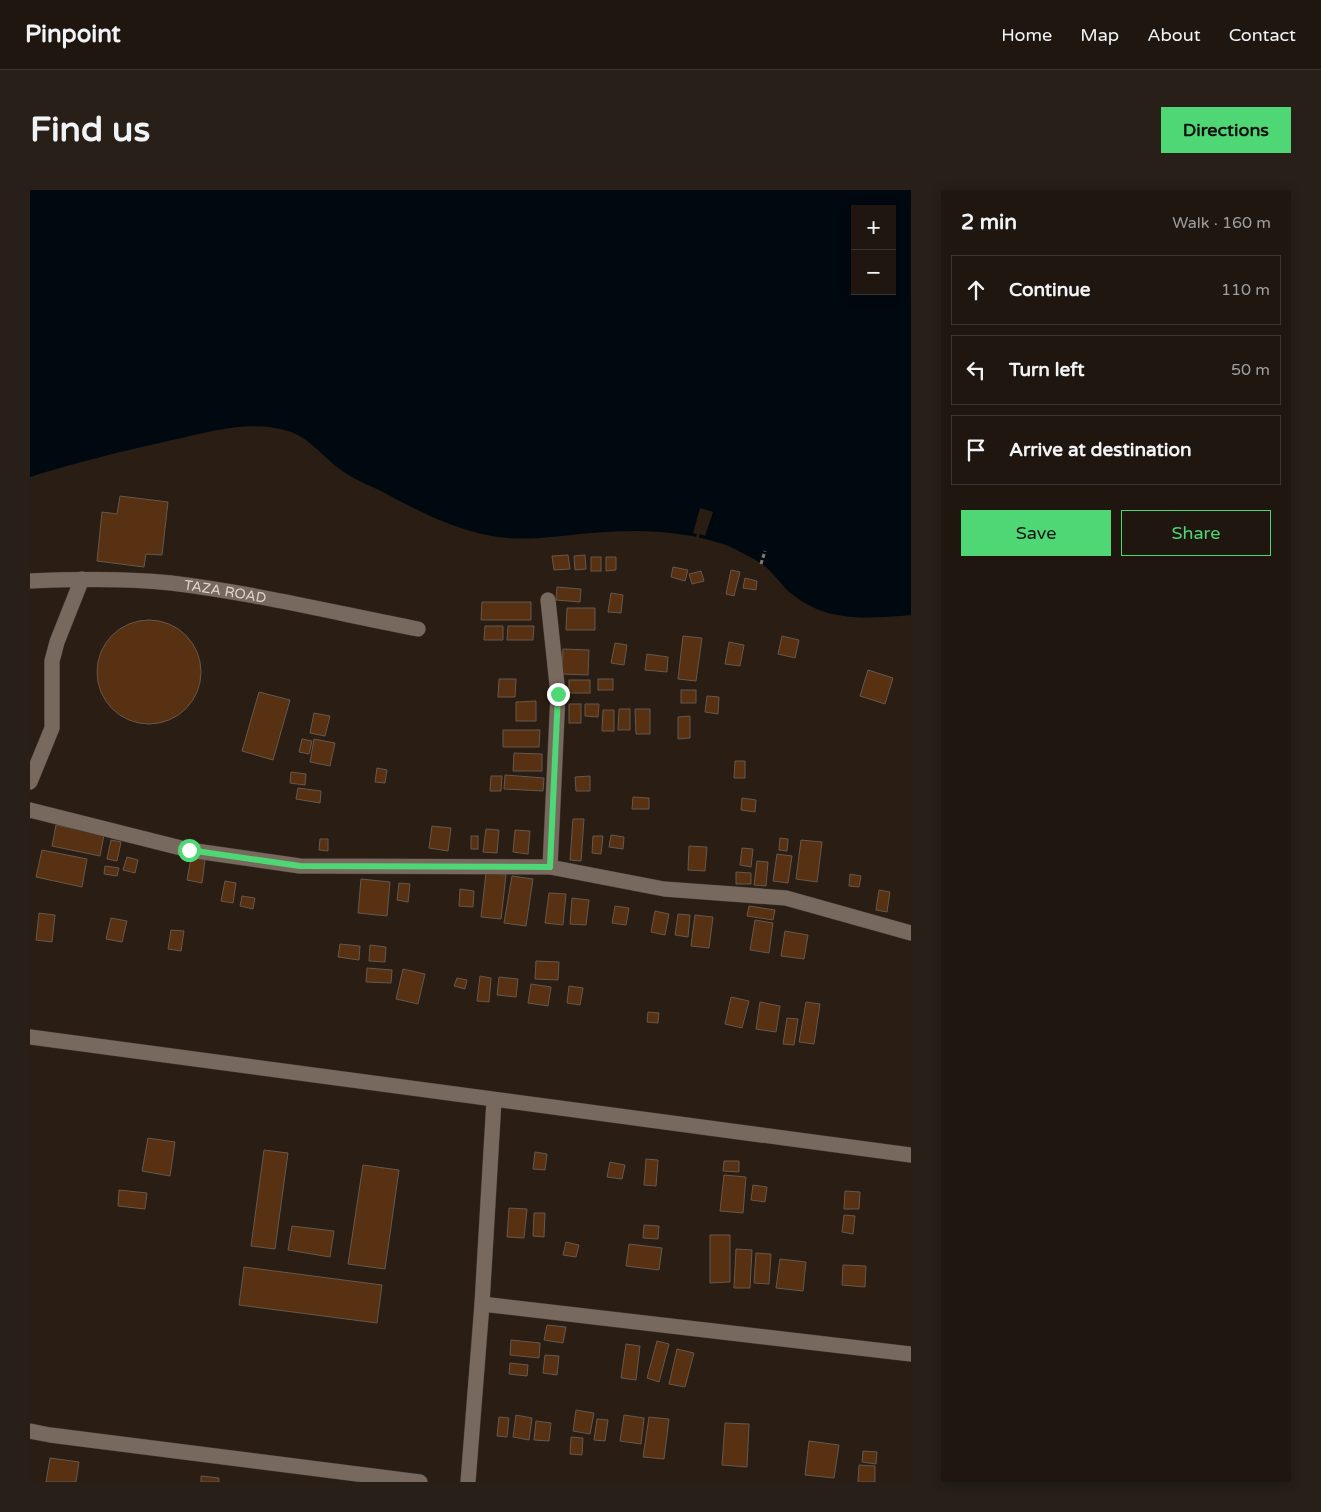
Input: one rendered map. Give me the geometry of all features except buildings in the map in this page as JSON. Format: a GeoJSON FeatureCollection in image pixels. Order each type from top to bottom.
{"type":"FeatureCollection","features":[{"type":"Feature","properties":{"kind":"street","name":"TAZA ROAD"},"geometry":{"type":"LineString","coordinates":[[30,581],[82,579],[171,583],[418,629]]}},
{"type":"Feature","properties":{"kind":"street"},"geometry":{"type":"LineString","coordinates":[[30,782],[52,728],[52,662],[57,642],[82,579]]}},
{"type":"Feature","properties":{"kind":"street"},"geometry":{"type":"LineString","coordinates":[[548,600],[558,694],[550,867]]}},
{"type":"Feature","properties":{"kind":"street"},"geometry":{"type":"LineString","coordinates":[[30,810],[189,850],[300,866],[550,867],[664,889],[786,898],[911,933]]}},
{"type":"Feature","properties":{"kind":"street"},"geometry":{"type":"LineString","coordinates":[[30,1037],[911,1155]]}},
{"type":"Feature","properties":{"kind":"street"},"geometry":{"type":"LineString","coordinates":[[468,1482],[482,1304],[494,1100]]}},
{"type":"Feature","properties":{"kind":"street"},"geometry":{"type":"LineString","coordinates":[[482,1304],[911,1354]]}},
{"type":"Feature","properties":{"kind":"street"},"geometry":{"type":"LineString","coordinates":[[30,1431],[420,1482]]}},
{"type":"Feature","properties":{"kind":"path"},"geometry":{"type":"LineString","coordinates":[[761,564],[765,551]]}},
{"type":"Feature","properties":{"kind":"shaded area"},"geometry":{"type":"Polygon","coordinates":[[[30,190],[911,190],[911,615],[845,616],[815,608],[800,600],[786,589],[767,568],[753,559],[726,545],[693,536],[625,531],[542,538],[505,538],[462,529],[420,511],[354,478],[345,473],[303,438],[288,431],[274,428],[245,426],[215,430],[65,466],[30,477],[30,190]]]}},
{"type":"Feature","properties":{"kind":"pier"},"geometry":{"type":"Polygon","coordinates":[[[700,508],[713,512],[705,536],[700,534],[698,540],[695,540],[697,534],[693,533],[700,508]]]}},
{"type":"Feature","properties":{"kind":"route"},"geometry":{"type":"LineString","coordinates":[[189,850],[300,866],[550,867],[558,694]]}}]}
